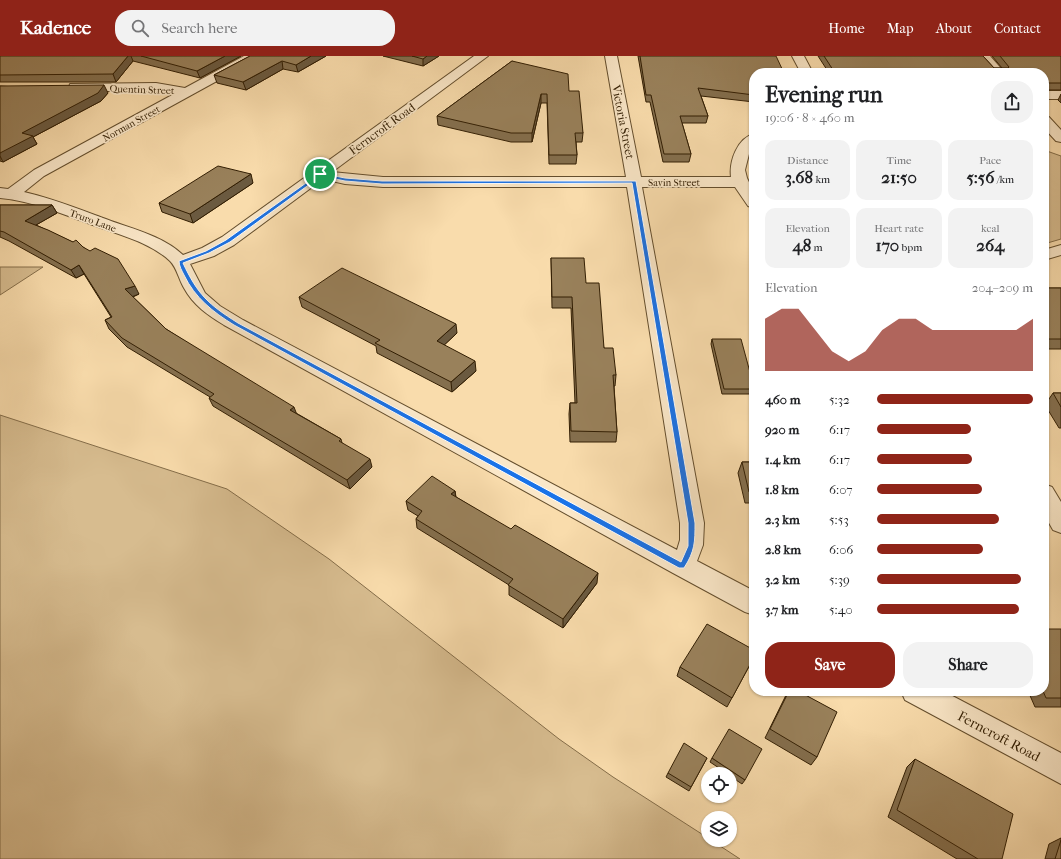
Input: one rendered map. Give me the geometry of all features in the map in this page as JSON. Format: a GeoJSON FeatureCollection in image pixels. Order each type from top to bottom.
{"type":"FeatureCollection","features":[{"type":"Feature","properties":{"kind":"street","name":"Norman Street"},"geometry":{"type":"LineString","coordinates":[[5,193],[253,56]]}},
{"type":"Feature","properties":{"kind":"street","name":"Ferncroft Road"},"geometry":{"type":"LineString","coordinates":[[180,262],[208,252],[228,241],[482,56]]}},
{"type":"Feature","properties":{"kind":"street","name":"Victoria Street"},"geometry":{"type":"LineString","coordinates":[[610,56],[634,182],[692,523],[692,546],[682,566]]}},
{"type":"Feature","properties":{"kind":"street"},"geometry":{"type":"LineString","coordinates":[[798,56],[804,68]]}},
{"type":"Feature","properties":{"kind":"street"},"geometry":{"type":"LineString","coordinates":[[983,56],[994,68]]}},
{"type":"Feature","properties":{"kind":"street","name":"Quentin Street"},"geometry":{"type":"LineString","coordinates":[[62,87],[156,87],[187,92]]}},
{"type":"Feature","properties":{"kind":"street"},"geometry":{"type":"LineString","coordinates":[[1049,96],[1061,95]]}},
{"type":"Feature","properties":{"kind":"street"},"geometry":{"type":"LineString","coordinates":[[1049,128],[1057,141]]}},
{"type":"Feature","properties":{"kind":"street"},"geometry":{"type":"LineString","coordinates":[[749,144],[744,150],[737,167],[740,182],[749,196]]}},
{"type":"Feature","properties":{"kind":"street","name":"Savin Street"},"geometry":{"type":"LineString","coordinates":[[320,174],[345,179],[382,182],[740,182]]}},
{"type":"Feature","properties":{"kind":"street","name":"Truro Lane"},"geometry":{"type":"LineString","coordinates":[[5,193],[28,197],[133,235],[168,251],[180,262]]}},
{"type":"Feature","properties":{"kind":"street"},"geometry":{"type":"LineString","coordinates":[[1049,254],[1061,250]]}},
{"type":"Feature","properties":{"kind":"street"},"geometry":{"type":"LineString","coordinates":[[180,262],[190,283],[201,299],[236,324],[749,601]]}},
{"type":"Feature","properties":{"kind":"street"},"geometry":{"type":"LineString","coordinates":[[1049,502],[1061,523]]}},
{"type":"Feature","properties":{"kind":"street","name":"Ferncroft Road"},"geometry":{"type":"LineString","coordinates":[[924,696],[1061,769]]}},
{"type":"Feature","properties":{"kind":"shaded area"},"geometry":{"type":"Polygon","coordinates":[[[1049,152],[1061,156],[1061,239],[1049,243],[1049,152]]]}},
{"type":"Feature","properties":{"kind":"shaded area"},"geometry":{"type":"Polygon","coordinates":[[[0,267],[43,267],[0,295],[0,267]]]}},
{"type":"Feature","properties":{"kind":"shaded area"},"geometry":{"type":"Polygon","coordinates":[[[0,415],[227,489],[329,559],[559,739],[613,777],[701,834],[701,847],[722,847],[740,859],[0,859],[0,415]]]}},
{"type":"Feature","properties":{"kind":"building"},"geometry":{"type":"Polygon","coordinates":[[[0,56],[128,56],[113,74],[0,75],[0,56]]]}},
{"type":"Feature","properties":{"kind":"building"},"geometry":{"type":"Polygon","coordinates":[[[141,56],[225,56],[197,71],[141,56]]]}},
{"type":"Feature","properties":{"kind":"building"},"geometry":{"type":"Polygon","coordinates":[[[250,56],[311,56],[296,65],[282,61],[243,82],[214,75],[250,56]]]}},
{"type":"Feature","properties":{"kind":"building"},"geometry":{"type":"Polygon","coordinates":[[[412,56],[427,56],[423,59],[412,56]]]}},
{"type":"Feature","properties":{"kind":"building"},"geometry":{"type":"Polygon","coordinates":[[[640,56],[776,56],[782,68],[749,68],[749,94],[698,88],[708,116],[680,116],[691,154],[664,154],[651,95],[646,95],[640,56]]]}},
{"type":"Feature","properties":{"kind":"building"},"geometry":{"type":"Polygon","coordinates":[[[824,56],[983,56],[994,68],[832,68],[824,56]]]}},
{"type":"Feature","properties":{"kind":"building"},"geometry":{"type":"Polygon","coordinates":[[[1000,56],[1061,56],[1061,83],[1049,83],[1049,68],[1008,68],[1009,67],[1000,56]]]}},
{"type":"Feature","properties":{"kind":"building"},"geometry":{"type":"Polygon","coordinates":[[[512,61],[568,74],[569,91],[579,91],[583,133],[575,133],[577,155],[549,155],[547,94],[541,94],[532,133],[511,133],[437,116],[512,61]]]}},
{"type":"Feature","properties":{"kind":"building"},"geometry":{"type":"Polygon","coordinates":[[[104,85],[98,93],[22,133],[33,136],[0,153],[0,86],[104,85]]]}},
{"type":"Feature","properties":{"kind":"building"},"geometry":{"type":"Polygon","coordinates":[[[218,166],[251,174],[190,214],[159,203],[218,166]]]}},
{"type":"Feature","properties":{"kind":"building"},"geometry":{"type":"Polygon","coordinates":[[[0,205],[52,205],[25,221],[73,242],[76,240],[90,251],[95,248],[118,259],[135,286],[125,289],[166,329],[294,407],[290,410],[341,439],[339,441],[370,459],[347,480],[209,398],[214,394],[122,338],[105,320],[112,317],[79,265],[71,270],[0,231],[0,205]]]}},
{"type":"Feature","properties":{"kind":"building"},"geometry":{"type":"Polygon","coordinates":[[[551,258],[584,258],[586,283],[599,283],[604,348],[613,348],[616,375],[613,375],[617,432],[571,431],[570,403],[577,403],[572,297],[552,297],[551,258]]]}},
{"type":"Feature","properties":{"kind":"building"},"geometry":{"type":"Polygon","coordinates":[[[342,268],[456,324],[437,341],[475,361],[451,382],[375,343],[380,340],[299,297],[342,268]]]}},
{"type":"Feature","properties":{"kind":"building"},"geometry":{"type":"Polygon","coordinates":[[[1049,288],[1061,288],[1061,339],[1049,339],[1049,288]]]}},
{"type":"Feature","properties":{"kind":"building"},"geometry":{"type":"Polygon","coordinates":[[[712,339],[741,339],[749,369],[749,389],[724,389],[712,339]]]}},
{"type":"Feature","properties":{"kind":"building"},"geometry":{"type":"Polygon","coordinates":[[[1053,393],[1061,393],[1061,407],[1053,393]]]}},
{"type":"Feature","properties":{"kind":"building"},"geometry":{"type":"Polygon","coordinates":[[[742,462],[749,462],[749,492],[742,462]]]}},
{"type":"Feature","properties":{"kind":"building"},"geometry":{"type":"Polygon","coordinates":[[[432,476],[455,491],[451,494],[511,529],[515,525],[598,573],[563,619],[508,585],[513,579],[416,519],[422,511],[406,501],[432,476]]]}},
{"type":"Feature","properties":{"kind":"building"},"geometry":{"type":"Polygon","coordinates":[[[707,624],[749,647],[749,666],[732,698],[680,667],[707,624]]]}},
{"type":"Feature","properties":{"kind":"building"},"geometry":{"type":"Polygon","coordinates":[[[1049,629],[1061,629],[1061,698],[1046,698],[1045,696],[1049,696],[1049,629]]]}},
{"type":"Feature","properties":{"kind":"building"},"geometry":{"type":"Polygon","coordinates":[[[786,696],[807,696],[837,712],[817,757],[770,729],[786,696]]]}},
{"type":"Feature","properties":{"kind":"building"},"geometry":{"type":"Polygon","coordinates":[[[729,729],[762,749],[745,780],[737,775],[737,767],[726,767],[712,758],[729,729]]]}},
{"type":"Feature","properties":{"kind":"building"},"geometry":{"type":"Polygon","coordinates":[[[684,743],[707,758],[691,787],[668,773],[684,743]]]}},
{"type":"Feature","properties":{"kind":"building"},"geometry":{"type":"Polygon","coordinates":[[[915,759],[1013,814],[1002,859],[978,859],[897,810],[915,759]]]}},
{"type":"Feature","properties":{"kind":"building"},"geometry":{"type":"Polygon","coordinates":[[[1061,840],[1061,859],[1055,859],[1061,840]]]}},
{"type":"Feature","properties":{"kind":"route"},"geometry":{"type":"LineString","coordinates":[[320,174],[333,178],[370,182],[634,182],[692,523],[692,546],[682,566],[236,324],[201,299],[190,283],[180,262],[208,252],[228,241],[320,174]]}}]}
